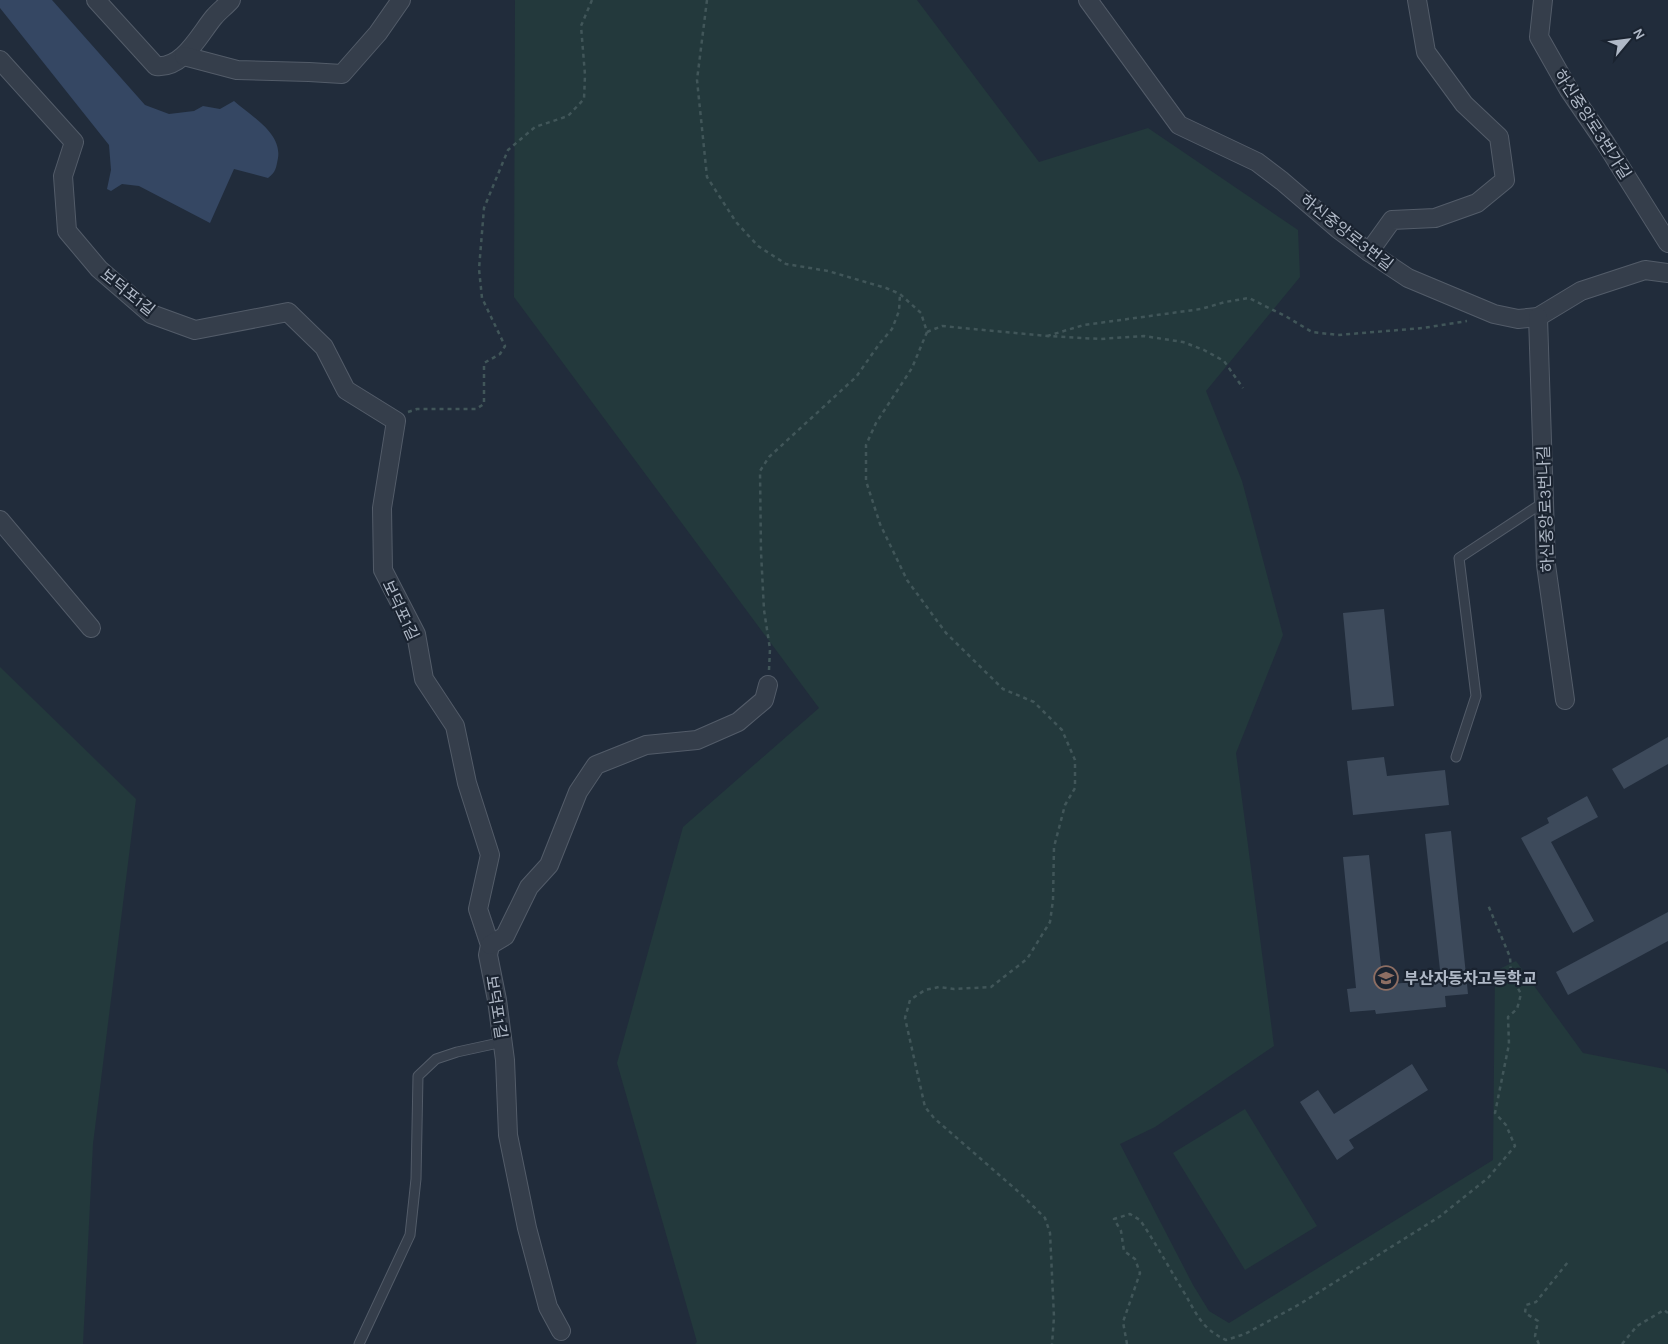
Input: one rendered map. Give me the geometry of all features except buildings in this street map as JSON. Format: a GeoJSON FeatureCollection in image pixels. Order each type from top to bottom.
{"type":"FeatureCollection","features":[{"type":"Feature","properties":{"kind":"street"},"geometry":{"type":"LineString","coordinates":[[96,0],[156,66],[165,67],[184,56],[216,15],[231,0]]}},
{"type":"Feature","properties":{"kind":"street"},"geometry":{"type":"LineString","coordinates":[[184,56],[237,70],[342,74],[378,33],[401,0]]}},
{"type":"Feature","properties":{"kind":"street","name":"하신중앙로3번길"},"geometry":{"type":"LineString","coordinates":[[1088,0],[1179,125],[1257,162],[1338,229],[1368,252],[1408,278],[1494,314],[1518,319],[1538,317],[1581,291],[1645,270],[1668,273]]}},
{"type":"Feature","properties":{"kind":"street"},"geometry":{"type":"LineString","coordinates":[[1368,252],[1392,220],[1434,218],[1477,203],[1505,180],[1499,137],[1464,104],[1426,52],[1416,0]]}},
{"type":"Feature","properties":{"kind":"street","name":"하신중앙로3번가길"},"geometry":{"type":"LineString","coordinates":[[1544,0],[1539,37],[1568,90],[1606,144],[1668,243]]}},
{"type":"Feature","properties":{"kind":"street","name":"보덕포1길"},"geometry":{"type":"LineString","coordinates":[[0,60],[74,142],[63,176],[67,231],[99,269],[151,314],[195,330],[288,312],[324,347],[346,390],[396,421],[382,508],[383,570],[416,634],[424,679],[455,726],[467,782],[490,855],[478,909],[490,945],[488,955],[503,1042],[508,1135],[527,1228],[548,1307],[561,1330]]}},
{"type":"Feature","properties":{"kind":"street","name":"하신중앙로3번나길"},"geometry":{"type":"LineString","coordinates":[[1538,317],[1546,565],[1566,700]]}},
{"type":"Feature","properties":{"kind":"street"},"geometry":{"type":"LineString","coordinates":[[0,520],[91,628]]}},
{"type":"Feature","properties":{"kind":"street"},"geometry":{"type":"LineString","coordinates":[[490,945],[505,936],[529,887],[549,866],[578,792],[596,765],[646,745],[697,740],[738,722],[764,700],[768,685]]}},
{"type":"Feature","properties":{"kind":"lane"},"geometry":{"type":"LineString","coordinates":[[1456,757],[1476,696],[1459,558],[1544,501]]}},
{"type":"Feature","properties":{"kind":"lane"},"geometry":{"type":"LineString","coordinates":[[359,1344],[410,1235],[416,1179],[418,1076],[436,1059],[457,1052],[503,1042]]}},
{"type":"Feature","properties":{"kind":"path"},"geometry":{"type":"LineString","coordinates":[[396,421],[405,413],[417,409],[476,410],[484,404],[484,363],[500,354],[505,346],[482,298],[479,269],[484,208],[508,150],[535,127],[568,116],[584,100],[585,75],[581,26],[592,0]]}},
{"type":"Feature","properties":{"kind":"path"},"geometry":{"type":"LineString","coordinates":[[707,0],[697,80],[707,178],[736,222],[758,246],[786,264],[828,271],[886,288],[900,294],[920,313],[927,332],[912,368],[876,423],[866,444],[866,481],[880,524],[907,580],[946,633],[1003,689],[1034,702],[1062,730],[1075,760],[1075,788],[1065,805],[1054,848],[1053,900],[1050,922],[1027,959],[990,987],[925,990],[910,1000],[905,1018],[925,1107],[934,1118],[1021,1194],[1045,1218],[1050,1233],[1054,1317],[1052,1344]]}},
{"type":"Feature","properties":{"kind":"path"},"geometry":{"type":"LineString","coordinates":[[768,685],[770,649],[764,610],[760,471],[769,457],[856,377],[892,329],[899,311],[900,294]]}},
{"type":"Feature","properties":{"kind":"path"},"geometry":{"type":"LineString","coordinates":[[1047,336],[1084,325],[1201,309],[1249,298],[1312,332],[1338,334],[1423,328],[1468,321]]}},
{"type":"Feature","properties":{"kind":"path"},"geometry":{"type":"LineString","coordinates":[[927,332],[942,326],[1100,339],[1144,336],[1184,342],[1224,361],[1243,388]]}},
{"type":"Feature","properties":{"kind":"path"},"geometry":{"type":"LineString","coordinates":[[1126,1344],[1123,1322],[1140,1273],[1135,1260],[1124,1251],[1121,1231],[1114,1219],[1130,1214],[1140,1220],[1183,1290],[1197,1317],[1213,1334],[1226,1340],[1245,1334],[1300,1304],[1439,1218],[1488,1178],[1504,1159],[1514,1146],[1506,1125],[1495,1113],[1509,1044],[1508,1017],[1517,1009],[1521,994],[1511,975],[1510,957],[1488,905]]}},
{"type":"Feature","properties":{"kind":"path"},"geometry":{"type":"LineString","coordinates":[[1539,1344],[1535,1336],[1538,1321],[1524,1313],[1526,1305],[1536,1302],[1568,1262]]}},
{"type":"Feature","properties":{"kind":"path"},"geometry":{"type":"LineString","coordinates":[[1622,1344],[1637,1326],[1664,1310],[1668,1313]]}},
{"type":"Feature","properties":{"kind":"green space"},"geometry":{"type":"Polygon","coordinates":[[[515,0],[917,0],[1039,162],[1148,128],[1298,230],[1300,277],[1206,391],[1242,481],[1283,635],[1236,753],[1274,1046],[1155,1127],[1120,1144],[1193,1285],[1209,1311],[1229,1323],[1493,1160],[1495,971],[1516,961],[1583,1053],[1665,1069],[1668,1074],[1668,1344],[695,1344],[697,1342],[617,1063],[683,827],[819,708],[514,297],[515,0]]]}},
{"type":"Feature","properties":{"kind":"green space"},"geometry":{"type":"Polygon","coordinates":[[[0,667],[136,799],[93,1144],[83,1344],[0,1344],[0,667]]]}},
{"type":"Feature","properties":{"kind":"green space"},"geometry":{"type":"Polygon","coordinates":[[[1245,1109],[1317,1226],[1245,1270],[1173,1153],[1245,1109]]]}},
{"type":"Feature","properties":{"kind":"water"},"geometry":{"type":"Polygon","coordinates":[[[0,0],[52,0],[145,105],[169,114],[194,111],[203,106],[220,109],[234,101],[264,126],[275,141],[278,149],[278,158],[274,172],[268,178],[234,169],[210,223],[139,186],[122,184],[111,191],[107,189],[111,170],[109,145],[0,8],[0,0]]]}},
{"type":"Feature","properties":{"kind":"place","name":"부산자동차고등학교"},"geometry":{"type":"Point","coordinates":[1386,978]}}]}
